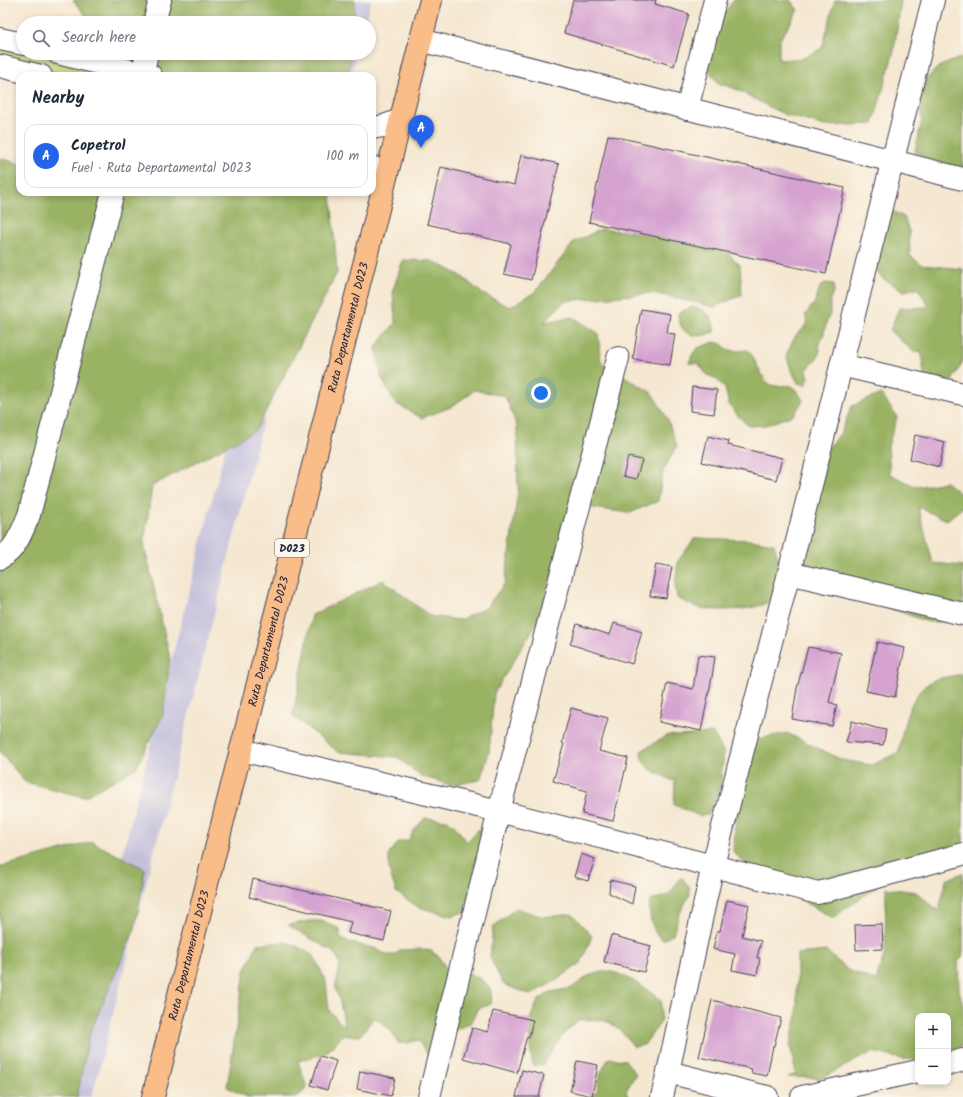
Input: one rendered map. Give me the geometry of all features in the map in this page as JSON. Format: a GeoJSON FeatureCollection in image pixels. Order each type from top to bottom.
{"type":"FeatureCollection","features":[{"type":"Feature","properties":{"kind":"main road","name":"Ruta Departamental D023"},"geometry":{"type":"LineString","coordinates":[[153,1097],[431,0]]}},
{"type":"Feature","properties":{"kind":"street"},"geometry":{"type":"LineString","coordinates":[[156,16],[160,0]]}},
{"type":"Feature","properties":{"kind":"street"},"geometry":{"type":"LineString","coordinates":[[687,109],[715,0]]}},
{"type":"Feature","properties":{"kind":"street"},"geometry":{"type":"LineString","coordinates":[[662,1097],[713,865],[789,572],[933,0]]}},
{"type":"Feature","properties":{"kind":"street"},"geometry":{"type":"LineString","coordinates":[[0,39],[16,42]]}},
{"type":"Feature","properties":{"kind":"street"},"geometry":{"type":"LineString","coordinates":[[420,40],[963,179]]}},
{"type":"Feature","properties":{"kind":"street"},"geometry":{"type":"LineString","coordinates":[[86,60],[133,72]]}},
{"type":"Feature","properties":{"kind":"street"},"geometry":{"type":"LineString","coordinates":[[145,72],[146,60]]}},
{"type":"Feature","properties":{"kind":"street"},"geometry":{"type":"LineString","coordinates":[[0,66],[25,72]]}},
{"type":"Feature","properties":{"kind":"street"},"geometry":{"type":"LineString","coordinates":[[376,127],[400,120]]}},
{"type":"Feature","properties":{"kind":"street"},"geometry":{"type":"LineString","coordinates":[[376,173],[384,185]]}},
{"type":"Feature","properties":{"kind":"street"},"geometry":{"type":"LineString","coordinates":[[0,558],[11,550],[21,535],[29,515],[112,196]]}},
{"type":"Feature","properties":{"kind":"street"},"geometry":{"type":"LineString","coordinates":[[429,1097],[499,810],[618,358]]}},
{"type":"Feature","properties":{"kind":"street"},"geometry":{"type":"LineString","coordinates":[[841,364],[963,394]]}},
{"type":"Feature","properties":{"kind":"street"},"geometry":{"type":"LineString","coordinates":[[789,572],[963,614]]}},
{"type":"Feature","properties":{"kind":"street"},"geometry":{"type":"LineString","coordinates":[[241,750],[499,810],[818,893],[963,854]]}},
{"type":"Feature","properties":{"kind":"street"},"geometry":{"type":"LineString","coordinates":[[951,1063],[963,1060]]}},
{"type":"Feature","properties":{"kind":"street"},"geometry":{"type":"LineString","coordinates":[[802,1097],[915,1071]]}},
{"type":"Feature","properties":{"kind":"street"},"geometry":{"type":"LineString","coordinates":[[668,1072],[767,1097]]}},
{"type":"Feature","properties":{"kind":"shaded area"},"geometry":{"type":"Polygon","coordinates":[[[340,0],[371,0],[367,16],[336,16],[340,0]]]}},
{"type":"Feature","properties":{"kind":"shaded area"},"geometry":{"type":"Polygon","coordinates":[[[324,60],[355,60],[352,72],[321,72],[324,60]]]}},
{"type":"Feature","properties":{"kind":"shaded area"},"geometry":{"type":"Polygon","coordinates":[[[289,196],[320,196],[92,1097],[61,1097],[289,196]]]}},
{"type":"Feature","properties":{"kind":"green space"},"geometry":{"type":"Polygon","coordinates":[[[73,0],[355,0],[354,16],[86,16],[73,0]]]}},
{"type":"Feature","properties":{"kind":"green space"},"geometry":{"type":"Polygon","coordinates":[[[734,0],[790,0],[798,10],[779,41],[779,60],[804,58],[822,48],[835,0],[901,0],[894,51],[873,124],[825,126],[786,115],[736,89],[718,83],[709,71],[704,60],[716,28],[734,0]]]}},
{"type":"Feature","properties":{"kind":"green space"},"geometry":{"type":"Polygon","coordinates":[[[0,47],[16,51],[16,60],[54,60],[103,72],[56,72],[0,58],[0,47]]]}},
{"type":"Feature","properties":{"kind":"green space"},"geometry":{"type":"Polygon","coordinates":[[[962,57],[963,168],[942,170],[915,152],[922,119],[916,90],[938,67],[962,57]]]}},
{"type":"Feature","properties":{"kind":"green space"},"geometry":{"type":"Polygon","coordinates":[[[113,60],[350,60],[348,72],[115,72],[113,60]]]}},
{"type":"Feature","properties":{"kind":"green space"},"geometry":{"type":"Polygon","coordinates":[[[0,158],[16,163],[16,196],[331,196],[337,273],[256,430],[152,486],[144,544],[170,658],[163,715],[136,768],[84,797],[25,782],[0,752],[0,158]]]}},
{"type":"Feature","properties":{"kind":"green space"},"geometry":{"type":"Polygon","coordinates":[[[886,208],[904,217],[909,231],[910,256],[922,265],[963,269],[963,361],[952,381],[925,381],[921,351],[914,352],[890,331],[899,308],[929,307],[918,288],[904,291],[882,278],[865,257],[886,208]]]}},
{"type":"Feature","properties":{"kind":"green space"},"geometry":{"type":"Polygon","coordinates":[[[601,229],[691,237],[720,245],[740,265],[742,295],[714,307],[654,293],[565,301],[544,322],[573,317],[598,333],[601,362],[652,393],[667,418],[677,446],[663,471],[658,501],[630,513],[571,505],[539,619],[494,693],[489,753],[480,780],[450,785],[421,776],[397,757],[338,752],[293,716],[312,615],[383,580],[430,616],[459,620],[486,608],[505,583],[518,490],[517,426],[505,396],[475,390],[451,407],[422,418],[395,403],[381,377],[376,347],[395,323],[393,290],[403,260],[433,261],[460,275],[483,294],[510,307],[535,292],[574,242],[601,229]]]}},
{"type":"Feature","properties":{"kind":"green space"},"geometry":{"type":"Polygon","coordinates":[[[826,283],[834,284],[834,292],[830,299],[830,314],[823,337],[819,343],[820,351],[817,358],[807,370],[809,378],[806,385],[798,383],[786,355],[796,335],[803,329],[807,322],[805,315],[815,302],[820,287],[826,283]]]}},
{"type":"Feature","properties":{"kind":"green space"},"geometry":{"type":"Polygon","coordinates":[[[692,307],[697,308],[709,315],[713,322],[714,332],[703,336],[694,336],[683,329],[679,322],[678,313],[692,307]]]}},
{"type":"Feature","properties":{"kind":"green space"},"geometry":{"type":"Polygon","coordinates":[[[714,342],[720,343],[733,351],[748,350],[767,382],[776,386],[789,386],[794,388],[803,401],[794,414],[766,425],[751,426],[745,423],[729,404],[725,388],[715,378],[707,375],[698,363],[689,363],[698,348],[714,342]]]}},
{"type":"Feature","properties":{"kind":"green space"},"geometry":{"type":"Polygon","coordinates":[[[881,394],[897,417],[888,446],[890,474],[917,487],[946,482],[963,496],[963,507],[947,520],[918,507],[933,563],[963,566],[963,618],[958,621],[928,622],[802,579],[789,550],[820,457],[840,434],[852,406],[881,394]]]}},
{"type":"Feature","properties":{"kind":"green space"},"geometry":{"type":"Polygon","coordinates":[[[695,538],[750,540],[774,544],[778,559],[774,587],[769,601],[755,607],[745,609],[712,610],[697,607],[677,598],[675,584],[678,561],[695,538]]]}},
{"type":"Feature","properties":{"kind":"green space"},"geometry":{"type":"Polygon","coordinates":[[[963,674],[963,848],[909,863],[833,918],[754,873],[733,852],[738,793],[758,739],[787,733],[842,760],[872,765],[899,752],[902,732],[908,712],[917,694],[924,687],[935,680],[963,674]]]}},
{"type":"Feature","properties":{"kind":"green space"},"geometry":{"type":"Polygon","coordinates":[[[713,733],[724,753],[720,787],[708,815],[700,816],[674,805],[675,781],[647,766],[642,757],[641,751],[668,735],[679,736],[713,733]]]}},
{"type":"Feature","properties":{"kind":"green space"},"geometry":{"type":"Polygon","coordinates":[[[425,818],[447,820],[454,825],[467,842],[479,829],[484,832],[471,910],[451,916],[418,907],[396,892],[389,869],[389,854],[399,842],[409,840],[414,830],[425,818]]]}},
{"type":"Feature","properties":{"kind":"green space"},"geometry":{"type":"Polygon","coordinates":[[[92,842],[145,869],[135,928],[89,1035],[77,1097],[0,1097],[0,867],[92,842]]]}},
{"type":"Feature","properties":{"kind":"green space"},"geometry":{"type":"Polygon","coordinates":[[[963,873],[963,955],[958,962],[959,990],[963,1005],[963,1038],[960,1049],[951,1053],[951,1013],[915,1013],[915,1060],[902,1059],[873,1052],[821,1078],[788,1077],[796,1074],[790,1045],[797,1015],[797,954],[826,951],[848,970],[876,981],[885,952],[886,888],[916,892],[939,911],[946,880],[963,873]]]}},
{"type":"Feature","properties":{"kind":"green space"},"geometry":{"type":"Polygon","coordinates":[[[682,878],[689,887],[690,894],[679,915],[673,934],[663,940],[656,933],[652,923],[650,901],[668,895],[679,879],[682,878]]]}},
{"type":"Feature","properties":{"kind":"green space"},"geometry":{"type":"Polygon","coordinates":[[[516,908],[543,917],[572,914],[592,936],[581,963],[557,980],[531,995],[503,984],[490,957],[493,927],[516,908]]]}},
{"type":"Feature","properties":{"kind":"green space"},"geometry":{"type":"Polygon","coordinates":[[[309,921],[321,921],[340,929],[340,937],[343,940],[374,948],[387,955],[394,955],[401,950],[421,949],[431,951],[438,956],[446,968],[470,974],[484,982],[492,995],[491,1004],[477,1009],[472,1022],[453,1031],[429,1057],[418,1040],[407,1043],[398,1043],[390,1029],[374,1017],[360,1036],[347,1035],[346,1033],[326,1053],[298,1061],[307,1088],[297,1097],[247,1097],[227,1087],[245,971],[257,944],[287,942],[313,954],[326,981],[329,1010],[345,1028],[339,998],[335,989],[340,966],[338,958],[333,952],[288,925],[309,921]]]}},
{"type":"Feature","properties":{"kind":"green space"},"geometry":{"type":"Polygon","coordinates":[[[605,971],[620,974],[642,986],[661,1000],[661,1022],[644,1045],[634,1047],[620,1030],[606,1021],[578,1020],[561,1037],[543,1065],[533,1066],[530,1047],[530,1019],[538,1001],[550,992],[572,988],[588,976],[605,971]]]}},
{"type":"Feature","properties":{"kind":"green space"},"geometry":{"type":"Polygon","coordinates":[[[609,1058],[625,1060],[636,1074],[626,1091],[628,1097],[590,1097],[597,1091],[601,1072],[609,1058]]]}},
{"type":"Feature","properties":{"kind":"building"},"geometry":{"type":"Polygon","coordinates":[[[573,0],[656,0],[655,4],[689,14],[674,66],[564,33],[573,0]]]}},
{"type":"Feature","properties":{"kind":"building"},"geometry":{"type":"Polygon","coordinates":[[[608,135],[845,188],[826,274],[589,222],[608,135]]]}},
{"type":"Feature","properties":{"kind":"building"},"geometry":{"type":"Polygon","coordinates":[[[521,155],[559,164],[531,280],[504,274],[511,244],[427,224],[441,167],[514,185],[521,155]]]}},
{"type":"Feature","properties":{"kind":"building"},"geometry":{"type":"Polygon","coordinates":[[[641,309],[670,314],[667,333],[675,334],[670,365],[633,359],[641,309]]]}},
{"type":"Feature","properties":{"kind":"building"},"geometry":{"type":"Polygon","coordinates":[[[692,387],[717,390],[714,414],[690,411],[692,387]]]}},
{"type":"Feature","properties":{"kind":"building"},"geometry":{"type":"Polygon","coordinates":[[[915,435],[945,442],[939,467],[910,459],[915,435]]]}},
{"type":"Feature","properties":{"kind":"building"},"geometry":{"type":"Polygon","coordinates":[[[708,436],[729,441],[728,445],[782,458],[776,480],[702,462],[708,436]]]}},
{"type":"Feature","properties":{"kind":"building"},"geometry":{"type":"Polygon","coordinates":[[[628,457],[642,460],[636,479],[623,476],[628,457]]]}},
{"type":"Feature","properties":{"kind":"building"},"geometry":{"type":"Polygon","coordinates":[[[656,564],[672,567],[666,598],[650,596],[656,564]]]}},
{"type":"Feature","properties":{"kind":"building"},"geometry":{"type":"Polygon","coordinates":[[[614,623],[642,632],[632,664],[570,644],[577,624],[610,635],[614,623]]]}},
{"type":"Feature","properties":{"kind":"building"},"geometry":{"type":"Polygon","coordinates":[[[877,642],[905,648],[895,697],[866,691],[877,642]]]}},
{"type":"Feature","properties":{"kind":"building"},"geometry":{"type":"Polygon","coordinates":[[[808,647],[841,653],[829,702],[837,705],[832,726],[792,719],[797,688],[808,647]]]}},
{"type":"Feature","properties":{"kind":"building"},"geometry":{"type":"Polygon","coordinates":[[[698,655],[715,657],[701,731],[659,722],[667,683],[693,689],[698,655]]]}},
{"type":"Feature","properties":{"kind":"building"},"geometry":{"type":"Polygon","coordinates":[[[571,708],[608,718],[599,751],[628,758],[613,821],[582,814],[587,791],[553,781],[564,744],[562,743],[571,708]]]}},
{"type":"Feature","properties":{"kind":"building"},"geometry":{"type":"Polygon","coordinates":[[[852,721],[886,730],[883,745],[846,742],[852,721]]]}},
{"type":"Feature","properties":{"kind":"building"},"geometry":{"type":"Polygon","coordinates":[[[581,854],[595,859],[588,881],[574,877],[581,854]]]}},
{"type":"Feature","properties":{"kind":"building"},"geometry":{"type":"Polygon","coordinates":[[[253,879],[391,911],[384,941],[348,933],[351,922],[249,897],[253,879]]]}},
{"type":"Feature","properties":{"kind":"building"},"geometry":{"type":"Polygon","coordinates":[[[610,880],[635,886],[632,904],[609,893],[610,880]]]}},
{"type":"Feature","properties":{"kind":"building"},"geometry":{"type":"Polygon","coordinates":[[[727,900],[749,905],[742,936],[761,941],[757,958],[760,958],[757,975],[732,970],[735,954],[713,949],[717,931],[720,931],[727,900]]]}},
{"type":"Feature","properties":{"kind":"building"},"geometry":{"type":"Polygon","coordinates":[[[882,924],[883,949],[856,950],[855,925],[882,924]]]}},
{"type":"Feature","properties":{"kind":"building"},"geometry":{"type":"Polygon","coordinates":[[[611,935],[651,946],[644,972],[604,962],[611,935]]]}},
{"type":"Feature","properties":{"kind":"building"},"geometry":{"type":"Polygon","coordinates":[[[712,1000],[781,1018],[773,1046],[767,1076],[751,1073],[752,1069],[699,1057],[712,1000]]]}},
{"type":"Feature","properties":{"kind":"building"},"geometry":{"type":"Polygon","coordinates":[[[493,1011],[533,1020],[517,1073],[463,1058],[472,1028],[488,1032],[493,1011]]]}},
{"type":"Feature","properties":{"kind":"building"},"geometry":{"type":"Polygon","coordinates":[[[320,1056],[336,1061],[327,1090],[311,1085],[320,1056]]]}},
{"type":"Feature","properties":{"kind":"building"},"geometry":{"type":"Polygon","coordinates":[[[577,1061],[598,1065],[592,1096],[570,1091],[577,1061]]]}},
{"type":"Feature","properties":{"kind":"building"},"geometry":{"type":"Polygon","coordinates":[[[522,1070],[544,1075],[539,1097],[516,1097],[522,1070]]]}},
{"type":"Feature","properties":{"kind":"building"},"geometry":{"type":"Polygon","coordinates":[[[360,1071],[395,1078],[391,1096],[357,1089],[360,1071]]]}},
{"type":"Feature","properties":{"kind":"place","name":"Copetrol"},"geometry":{"type":"Point","coordinates":[421,148]}}]}
